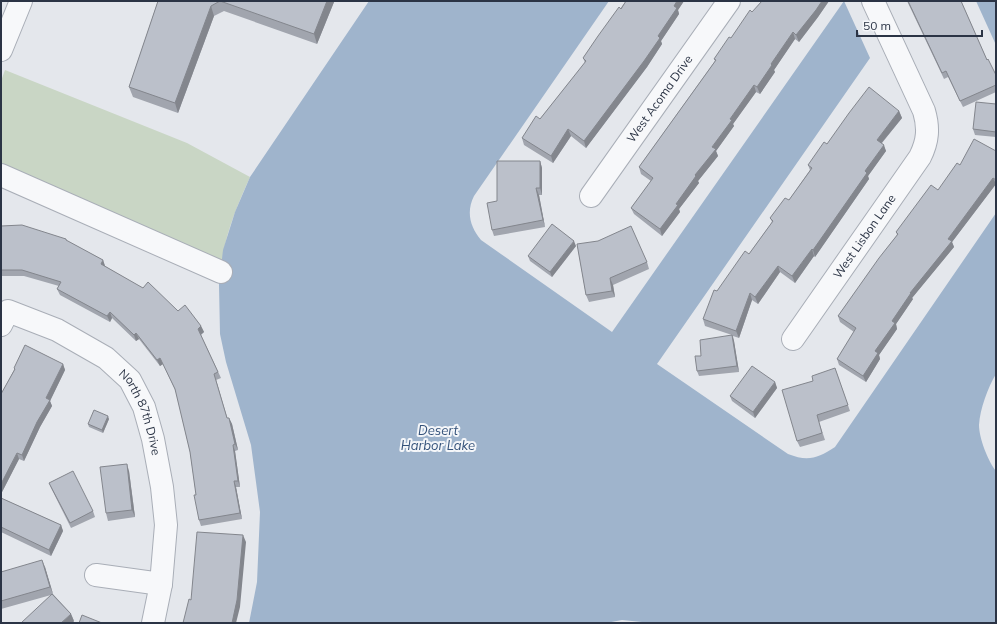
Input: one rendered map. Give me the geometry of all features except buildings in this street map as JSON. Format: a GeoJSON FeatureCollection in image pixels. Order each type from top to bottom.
{"type":"FeatureCollection","features":[{"type":"Feature","properties":{"kind":"street"},"geometry":{"type":"LineString","coordinates":[[1,50],[22,1]]}},
{"type":"Feature","properties":{"kind":"street","name":"West Acoma Drive"},"geometry":{"type":"LineString","coordinates":[[591,196],[729,1]]}},
{"type":"Feature","properties":{"kind":"street","name":"West Lisbon Lane"},"geometry":{"type":"LineString","coordinates":[[793,338],[920,157],[924,148],[928,130],[924,111],[873,1]]}},
{"type":"Feature","properties":{"kind":"street"},"geometry":{"type":"LineString","coordinates":[[1,175],[221,272]]}},
{"type":"Feature","properties":{"kind":"street","name":"North 87th Drive"},"geometry":{"type":"LineString","coordinates":[[4,318],[57,330],[106,358],[130,380],[144,407],[153,439],[162,487],[166,525],[161,584],[153,623]]}},
{"type":"Feature","properties":{"kind":"street"},"geometry":{"type":"LineString","coordinates":[[96,575],[161,584]]}},
{"type":"Feature","properties":{"kind":"green space"},"geometry":{"type":"Polygon","coordinates":[[[5,70],[187,143],[250,177],[229,230],[222,264],[1,166],[1,81],[5,70]]]}},
{"type":"Feature","properties":{"kind":"water","name":"Desert Harbor Lake"},"geometry":{"type":"Polygon","coordinates":[[[369,1],[609,1],[474,196],[470,208],[470,219],[474,230],[481,240],[612,332],[844,1],[870,58],[657,364],[788,454],[801,458],[813,458],[823,454],[835,447],[996,213],[996,374],[985,398],[981,412],[979,430],[984,449],[996,471],[996,623],[652,623],[622,620],[606,623],[249,623],[257,582],[260,512],[251,445],[226,362],[220,334],[219,285],[223,250],[235,212],[250,177],[369,1]]]}},
{"type":"Feature","properties":{"kind":"water"},"geometry":{"type":"Polygon","coordinates":[[[976,1],[996,1],[996,45],[976,1]]]}}]}
